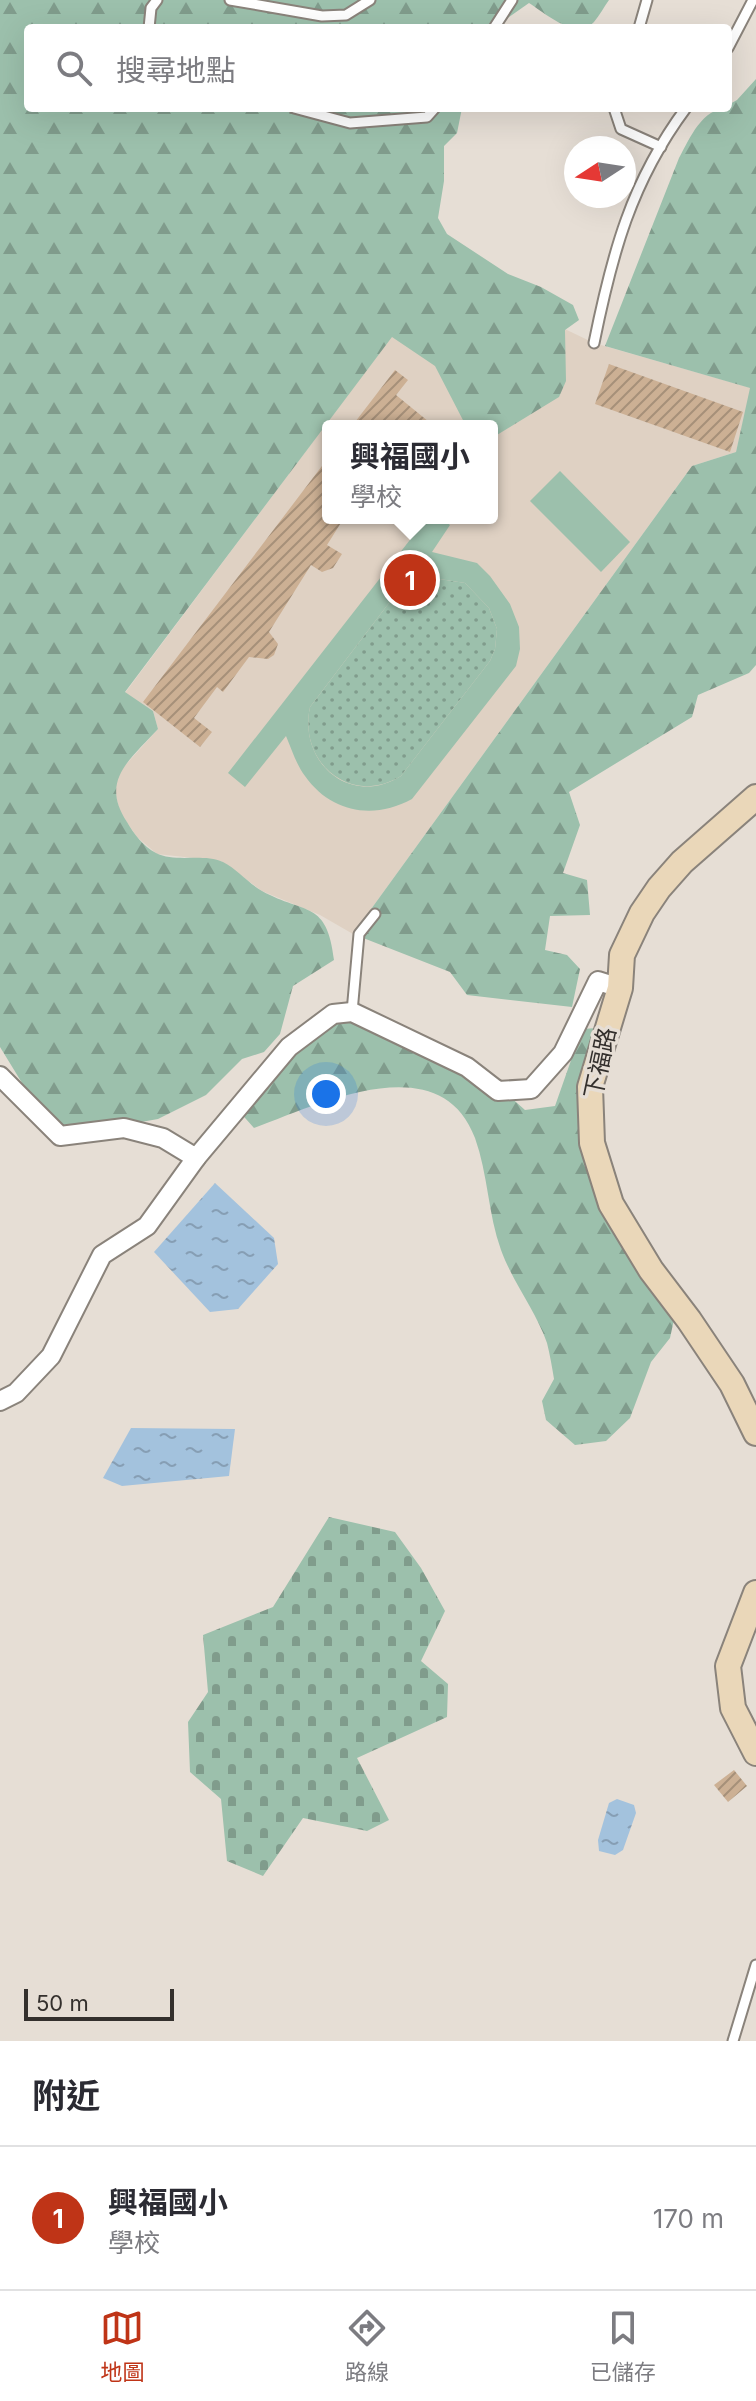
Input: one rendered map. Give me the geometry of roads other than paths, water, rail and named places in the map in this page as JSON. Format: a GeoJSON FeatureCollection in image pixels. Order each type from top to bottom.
{"type":"FeatureCollection","features":[{"type":"Feature","properties":{"kind":"main road","name":"下福路"},"geometry":{"type":"LineString","coordinates":[[756,797],[682,862],[659,888],[637,921],[622,955],[620,988],[590,1087],[592,1143],[611,1204],[651,1270],[732,1384],[756,1433]]}},
{"type":"Feature","properties":{"kind":"main road"},"geometry":{"type":"LineString","coordinates":[[756,1593],[728,1666],[733,1708],[756,1753]]}},
{"type":"Feature","properties":{"kind":"street"},"geometry":{"type":"LineString","coordinates":[[0,1401],[16,1393],[51,1356],[102,1255],[147,1226],[196,1158],[289,1047],[333,1014],[352,1012],[467,1067],[498,1091],[531,1089],[563,1053],[598,981],[620,988]]}},
{"type":"Feature","properties":{"kind":"street"},"geometry":{"type":"LineString","coordinates":[[0,1076],[60,1136],[124,1128],[163,1138],[196,1158]]}},
{"type":"Feature","properties":{"kind":"lane"},"geometry":{"type":"LineString","coordinates":[[149,24],[151,8],[157,0]]}},
{"type":"Feature","properties":{"kind":"lane"},"geometry":{"type":"LineString","coordinates":[[230,0],[322,16],[346,15],[370,0]]}},
{"type":"Feature","properties":{"kind":"lane"},"geometry":{"type":"LineString","coordinates":[[497,24],[512,0]]}},
{"type":"Feature","properties":{"kind":"lane"},"geometry":{"type":"LineString","coordinates":[[640,24],[647,0]]}},
{"type":"Feature","properties":{"kind":"lane"},"geometry":{"type":"LineString","coordinates":[[732,40],[753,0]]}},
{"type":"Feature","properties":{"kind":"lane"},"geometry":{"type":"LineString","coordinates":[[309,112],[350,123],[427,117],[431,112]]}},
{"type":"Feature","properties":{"kind":"lane"},"geometry":{"type":"LineString","coordinates":[[615,112],[621,129],[661,147]]}},
{"type":"Feature","properties":{"kind":"lane"},"geometry":{"type":"LineString","coordinates":[[594,343],[610,265],[646,170],[683,112]]}},
{"type":"Feature","properties":{"kind":"lane"},"geometry":{"type":"LineString","coordinates":[[352,1012],[359,934],[375,914]]}},
{"type":"Feature","properties":{"kind":"lane"},"geometry":{"type":"LineString","coordinates":[[733,2041],[756,1965]]}},
{"type":"Feature","properties":{"kind":"water"},"geometry":{"type":"Polygon","coordinates":[[[215,1183],[274,1238],[278,1264],[238,1309],[210,1312],[154,1252],[215,1183]]]}},
{"type":"Feature","properties":{"kind":"water"},"geometry":{"type":"Polygon","coordinates":[[[131,1428],[235,1429],[229,1476],[122,1486],[103,1478],[131,1428]]]}},
{"type":"Feature","properties":{"kind":"water"},"geometry":{"type":"Polygon","coordinates":[[[617,1799],[634,1805],[636,1813],[623,1850],[615,1855],[599,1851],[598,1840],[609,1803],[617,1799]]]}},
{"type":"Feature","properties":{"kind":"place","name":"興福國小"},"geometry":{"type":"Point","coordinates":[410,580]}}]}
